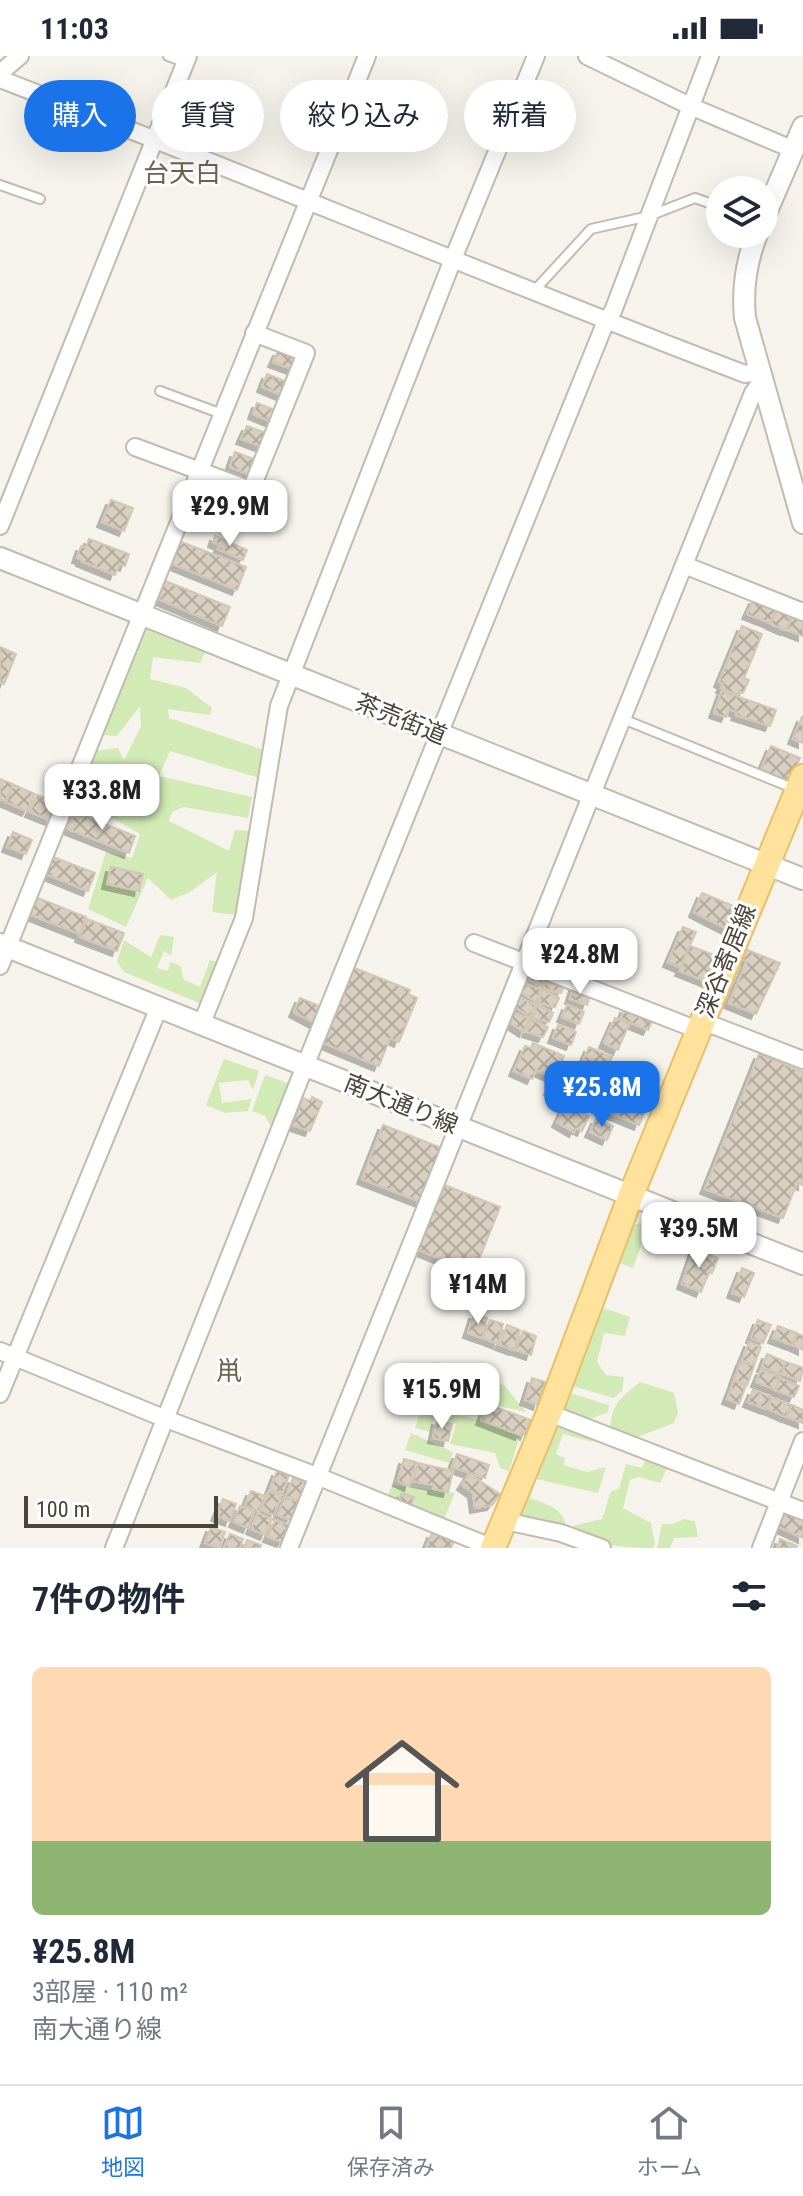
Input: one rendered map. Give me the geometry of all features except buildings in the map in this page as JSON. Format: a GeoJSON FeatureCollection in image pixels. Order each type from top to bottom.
{"type":"FeatureCollection","features":[{"type":"Feature","properties":{"kind":"main road","name":"深谷寄居線"},"geometry":{"type":"LineString","coordinates":[[493,1548],[549,1413],[631,1195],[800,783]]}},
{"type":"Feature","properties":{"kind":"street"},"geometry":{"type":"LineString","coordinates":[[0,73],[20,56]]}},
{"type":"Feature","properties":{"kind":"street"},"geometry":{"type":"LineString","coordinates":[[357,80],[367,56]]}},
{"type":"Feature","properties":{"kind":"street"},"geometry":{"type":"LineString","coordinates":[[202,1023],[244,918],[279,706],[290,674],[536,56]]}},
{"type":"Feature","properties":{"kind":"street"},"geometry":{"type":"LineString","coordinates":[[587,56],[690,106],[794,150]]}},
{"type":"Feature","properties":{"kind":"street"},"geometry":{"type":"LineString","coordinates":[[114,1548],[305,1066],[606,321],[613,311],[710,56]]}},
{"type":"Feature","properties":{"kind":"street"},"geometry":{"type":"LineString","coordinates":[[179,80],[187,59]]}},
{"type":"Feature","properties":{"kind":"street"},"geometry":{"type":"LineString","coordinates":[[0,79],[152,138]]}},
{"type":"Feature","properties":{"kind":"street"},"geometry":{"type":"LineString","coordinates":[[778,186],[803,127]]}},
{"type":"Feature","properties":{"kind":"street"},"geometry":{"type":"LineString","coordinates":[[0,526],[152,146]]}},
{"type":"Feature","properties":{"kind":"street"},"geometry":{"type":"LineString","coordinates":[[188,152],[606,321],[760,377]]}},
{"type":"Feature","properties":{"kind":"street"},"geometry":{"type":"LineString","coordinates":[[2,952],[144,614],[327,152]]}},
{"type":"Feature","properties":{"kind":"street"},"geometry":{"type":"LineString","coordinates":[[751,248],[743,298],[760,377],[802,513]]}},
{"type":"Feature","properties":{"kind":"street"},"geometry":{"type":"LineString","coordinates":[[135,447],[251,490],[306,353],[254,333]]}},
{"type":"Feature","properties":{"kind":"street"},"geometry":{"type":"LineString","coordinates":[[289,1548],[760,377]]}},
{"type":"Feature","properties":{"kind":"street","name":"茶売街道"},"geometry":{"type":"LineString","coordinates":[[0,558],[803,879]]}},
{"type":"Feature","properties":{"kind":"street"},"geometry":{"type":"LineString","coordinates":[[684,565],[803,612]]}},
{"type":"Feature","properties":{"kind":"street"},"geometry":{"type":"LineString","coordinates":[[474,943],[803,1060]]}},
{"type":"Feature","properties":{"kind":"street","name":"南大通り線"},"geometry":{"type":"LineString","coordinates":[[2,952],[202,1023],[803,1264]]}},
{"type":"Feature","properties":{"kind":"street"},"geometry":{"type":"LineString","coordinates":[[0,1394],[7,1353],[159,1007]]}},
{"type":"Feature","properties":{"kind":"street"},"geometry":{"type":"LineString","coordinates":[[7,1353],[493,1548]]}},
{"type":"Feature","properties":{"kind":"street"},"geometry":{"type":"LineString","coordinates":[[549,1413],[803,1511]]}},
{"type":"Feature","properties":{"kind":"street"},"geometry":{"type":"LineString","coordinates":[[761,1548],[803,1441]]}},
{"type":"Feature","properties":{"kind":"street"},"geometry":{"type":"LineString","coordinates":[[505,1521],[561,1533],[602,1548]]}},
{"type":"Feature","properties":{"kind":"lane"},"geometry":{"type":"LineString","coordinates":[[168,56],[187,59]]}},
{"type":"Feature","properties":{"kind":"lane"},"geometry":{"type":"LineString","coordinates":[[0,185],[40,199]]}},
{"type":"Feature","properties":{"kind":"lane"},"geometry":{"type":"LineString","coordinates":[[533,292],[591,229],[649,216],[695,198],[706,202]]}},
{"type":"Feature","properties":{"kind":"lane"},"geometry":{"type":"LineString","coordinates":[[160,391],[222,414]]}},
{"type":"Feature","properties":{"kind":"lane"},"geometry":{"type":"LineString","coordinates":[[622,719],[800,783]]}},
{"type":"Feature","properties":{"kind":"green space"},"geometry":{"type":"Polygon","coordinates":[[[147,630],[205,653],[200,663],[153,657],[150,679],[186,688],[212,708],[210,715],[168,709],[169,718],[264,750],[259,778],[170,751],[159,776],[252,797],[248,818],[183,807],[172,812],[169,821],[229,851],[235,830],[252,831],[237,915],[212,912],[217,872],[190,892],[171,900],[148,878],[126,927],[88,909],[106,852],[132,858],[140,834],[105,814],[108,808],[141,795],[141,782],[107,776],[92,808],[76,801],[95,751],[118,748],[124,760],[141,727],[140,706],[117,736],[102,735],[141,633],[147,630]]]}},
{"type":"Feature","properties":{"kind":"green space"},"geometry":{"type":"Polygon","coordinates":[[[160,935],[174,937],[171,956],[164,951],[157,968],[168,971],[170,962],[181,966],[183,979],[200,987],[210,960],[221,963],[202,1004],[124,972],[117,962],[124,940],[151,957],[160,935]]]}},
{"type":"Feature","properties":{"kind":"green space"},"geometry":{"type":"Polygon","coordinates":[[[224,1059],[259,1071],[253,1090],[248,1080],[219,1083],[222,1103],[252,1099],[248,1111],[225,1113],[206,1105],[224,1059]]]}},
{"type":"Feature","properties":{"kind":"green space"},"geometry":{"type":"Polygon","coordinates":[[[265,1075],[293,1085],[274,1131],[265,1116],[252,1111],[265,1075]]]}},
{"type":"Feature","properties":{"kind":"green space"},"geometry":{"type":"Polygon","coordinates":[[[639,1223],[648,1226],[633,1268],[619,1263],[630,1227],[639,1223]]]}},
{"type":"Feature","properties":{"kind":"green space"},"geometry":{"type":"Polygon","coordinates":[[[598,1309],[630,1317],[625,1336],[604,1333],[597,1362],[606,1375],[624,1377],[622,1391],[614,1398],[572,1386],[571,1379],[598,1309]]]}},
{"type":"Feature","properties":{"kind":"green space"},"geometry":{"type":"Polygon","coordinates":[[[435,1362],[467,1372],[464,1383],[485,1391],[489,1381],[504,1385],[526,1412],[450,1395],[447,1410],[435,1416],[430,1432],[415,1428],[435,1362]]]}},
{"type":"Feature","properties":{"kind":"green space"},"geometry":{"type":"Polygon","coordinates":[[[640,1382],[674,1393],[678,1412],[674,1423],[630,1440],[610,1433],[612,1415],[618,1403],[640,1382]]]}},
{"type":"Feature","properties":{"kind":"green space"},"geometry":{"type":"Polygon","coordinates":[[[567,1392],[609,1405],[608,1412],[585,1421],[560,1411],[567,1392]]]}},
{"type":"Feature","properties":{"kind":"green space"},"geometry":{"type":"Polygon","coordinates":[[[446,1413],[477,1419],[520,1435],[509,1471],[500,1468],[495,1453],[450,1444],[456,1424],[446,1420],[446,1413]]]}},
{"type":"Feature","properties":{"kind":"green space"},"geometry":{"type":"Polygon","coordinates":[[[557,1421],[594,1436],[592,1442],[563,1434],[556,1454],[565,1458],[564,1465],[587,1472],[606,1467],[598,1493],[536,1479],[530,1498],[560,1513],[565,1532],[516,1518],[557,1421]]]}},
{"type":"Feature","properties":{"kind":"green space"},"geometry":{"type":"Polygon","coordinates":[[[411,1433],[453,1452],[449,1463],[405,1450],[411,1433]]]}},
{"type":"Feature","properties":{"kind":"green space"},"geometry":{"type":"Polygon","coordinates":[[[646,1458],[668,1466],[660,1483],[638,1477],[630,1480],[623,1508],[651,1523],[653,1548],[621,1547],[580,1533],[573,1526],[602,1519],[611,1491],[619,1489],[626,1464],[642,1468],[646,1458]]]}},
{"type":"Feature","properties":{"kind":"green space"},"geometry":{"type":"Polygon","coordinates":[[[392,1485],[455,1493],[442,1524],[386,1500],[392,1485]]]}},
{"type":"Feature","properties":{"kind":"green space"},"geometry":{"type":"Polygon","coordinates":[[[684,1519],[695,1521],[698,1537],[674,1538],[670,1548],[657,1548],[662,1524],[673,1524],[684,1519]]]}},
{"type":"Feature","properties":{"kind":"district","name":"台天白"},"geometry":{"type":"Point","coordinates":[182,173]}},
{"type":"Feature","properties":{"kind":"district","name":"鼡"},"geometry":{"type":"Point","coordinates":[229,1371]}}]}
